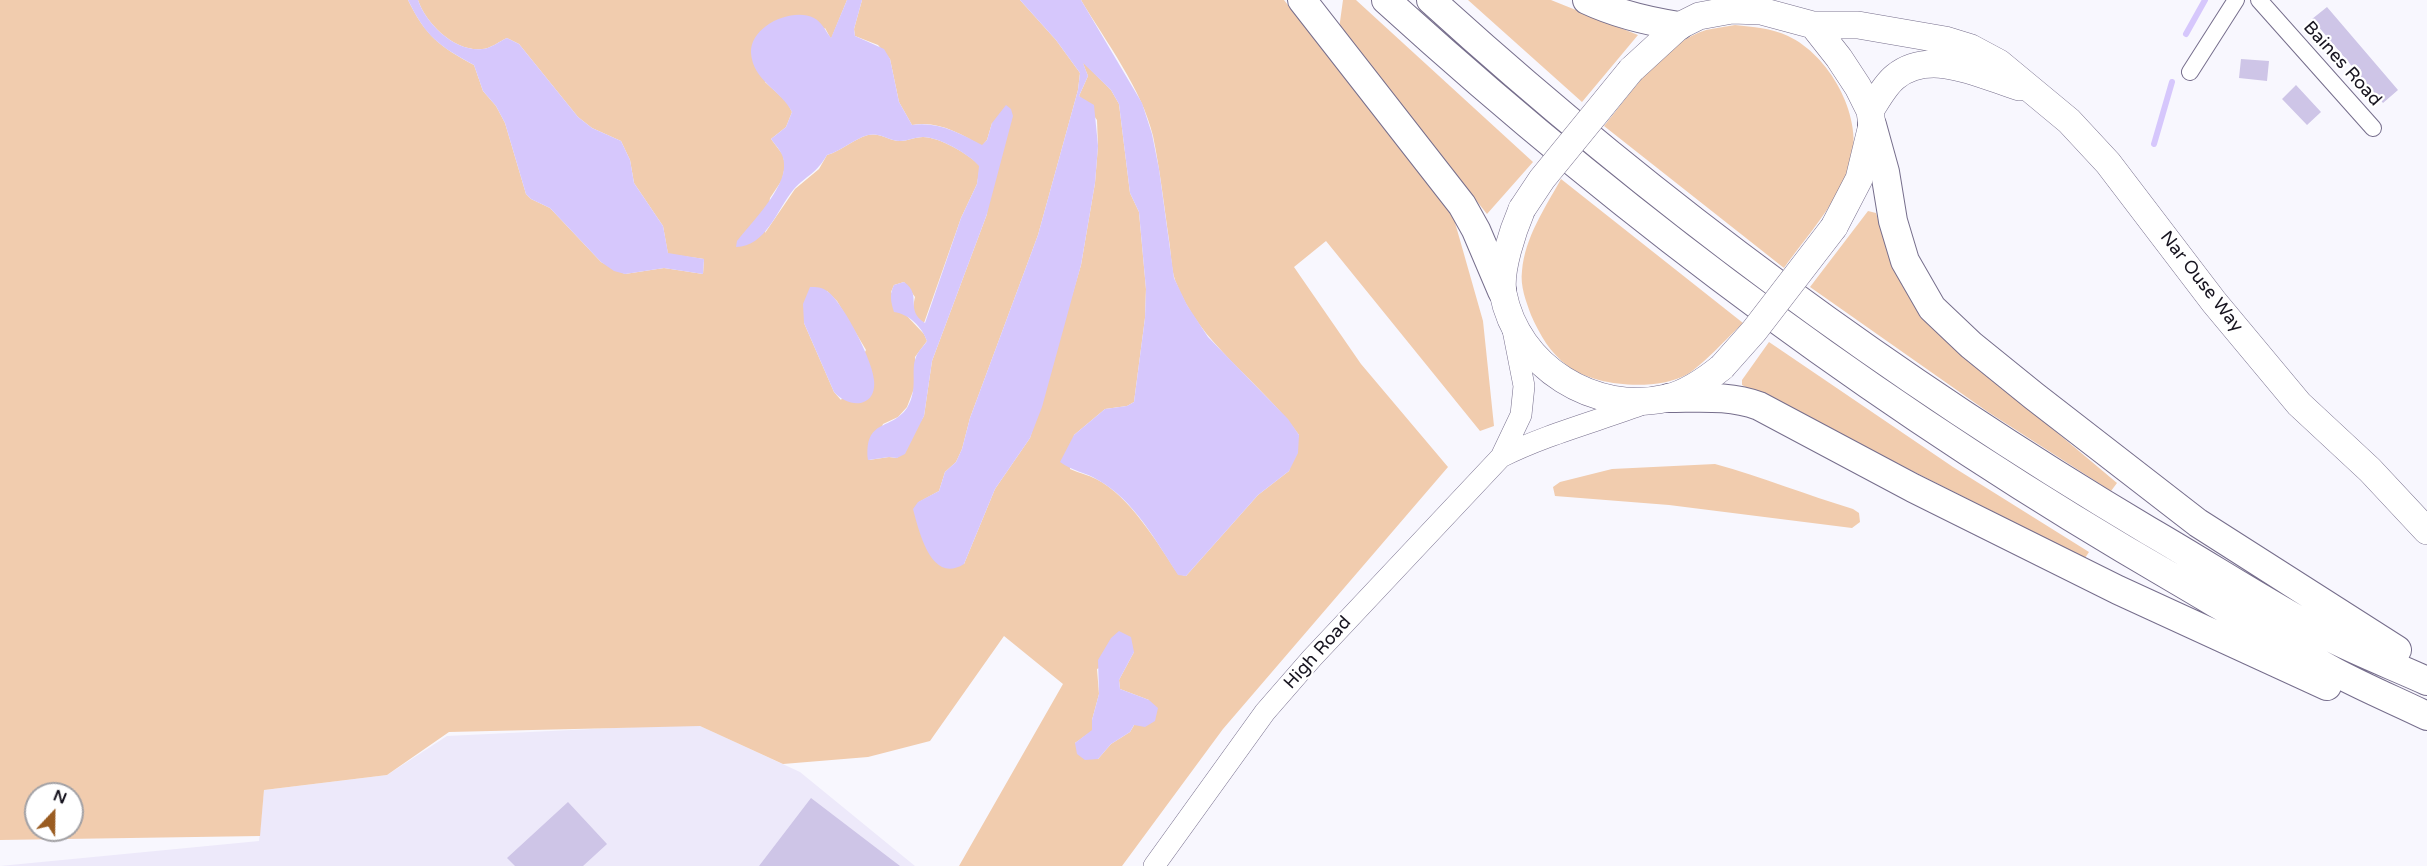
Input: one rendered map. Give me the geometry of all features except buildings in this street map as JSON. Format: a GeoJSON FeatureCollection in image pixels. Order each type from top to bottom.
{"type":"FeatureCollection","features":[{"type":"Feature","properties":{"kind":"highway"},"geometry":{"type":"LineString","coordinates":[[1302,0],[1462,205],[1476,230],[1502,291]]}},
{"type":"Feature","properties":{"kind":"highway"},"geometry":{"type":"LineString","coordinates":[[1386,0],[1461,68],[1604,188],[1751,303],[1871,388],[1964,451],[2088,529],[2336,672],[2427,716]]}},
{"type":"Feature","properties":{"kind":"highway"},"geometry":{"type":"LineString","coordinates":[[1431,0],[1489,53],[1621,164],[1770,280],[1888,365],[2104,504],[2328,636],[2427,681]]}},
{"type":"Feature","properties":{"kind":"highway"},"geometry":{"type":"LineString","coordinates":[[1587,0],[1634,18],[1679,26]]}},
{"type":"Feature","properties":{"kind":"highway"},"geometry":{"type":"LineString","coordinates":[[1871,118],[1885,172],[1893,221],[1905,261],[1932,308],[1971,345],[2034,396],[2198,523],[2380,641],[2427,667]]}},
{"type":"Feature","properties":{"kind":"highway"},"geometry":{"type":"LineString","coordinates":[[1661,399],[1727,398],[1744,401],[1769,411],[1913,489],[2118,590],[2427,731]]}},
{"type":"Feature","properties":{"kind":"main road","name":"Nar Ouse Way"},"geometry":{"type":"LineString","coordinates":[[1679,26],[1699,16],[1732,10],[1761,11],[1813,25],[1858,26],[1945,40],[1971,48],[1999,63],[2069,121],[2108,163],[2214,302],[2299,404],[2370,470],[2427,531]]}},
{"type":"Feature","properties":{"kind":"main road"},"geometry":{"type":"LineString","coordinates":[[1679,26],[1631,70],[1542,179],[1522,208],[1511,235],[1502,291],[1510,318],[1529,350],[1545,368],[1567,384],[1599,396],[1661,399],[1698,385],[1722,366],[1754,331],[1834,227],[1859,179],[1871,118],[1839,58],[1813,25]]}},
{"type":"Feature","properties":{"kind":"main road","name":"Nar Ouse Way"},"geometry":{"type":"LineString","coordinates":[[1871,118],[1892,78],[1908,68],[1927,63],[1949,66],[2034,92]]}},
{"type":"Feature","properties":{"kind":"main road","name":"Nar Ouse Way"},"geometry":{"type":"LineString","coordinates":[[2370,470],[2427,506]]}},
{"type":"Feature","properties":{"kind":"street"},"geometry":{"type":"LineString","coordinates":[[2190,72],[2236,0]]}},
{"type":"Feature","properties":{"kind":"street","name":"Baines Road"},"geometry":{"type":"LineString","coordinates":[[2259,0],[2373,128]]}},
{"type":"Feature","properties":{"kind":"street","name":"High Road"},"geometry":{"type":"LineString","coordinates":[[1154,866],[1265,712],[1312,658],[1494,465],[1521,415],[1524,386],[1510,318]]}},
{"type":"Feature","properties":{"kind":"street","name":"High Road"},"geometry":{"type":"LineString","coordinates":[[1494,465],[1549,436],[1661,399]]}},
{"type":"Feature","properties":{"kind":"shaded area"},"geometry":{"type":"Polygon","coordinates":[[[0,0],[408,0],[427,31],[435,39],[474,65],[483,91],[496,106],[505,123],[526,194],[531,199],[550,208],[601,262],[625,274],[664,268],[703,274],[704,259],[668,254],[663,226],[634,183],[630,160],[621,141],[592,128],[578,117],[519,44],[507,38],[485,49],[462,46],[443,35],[435,27],[418,0],[847,0],[831,39],[825,28],[765,82],[787,102],[792,112],[786,127],[771,139],[783,155],[785,166],[782,180],[770,198],[765,233],[795,189],[819,169],[827,155],[868,135],[900,141],[920,137],[930,138],[953,147],[969,156],[980,166],[977,184],[961,218],[924,323],[916,315],[915,297],[904,282],[894,285],[891,292],[927,341],[915,357],[915,386],[907,407],[898,417],[883,424],[869,460],[897,458],[924,416],[932,361],[987,214],[992,123],[987,140],[982,146],[957,132],[939,126],[912,125],[899,102],[890,59],[878,45],[855,36],[854,29],[862,0],[1020,0],[1056,40],[1080,73],[1078,90],[1038,235],[970,418],[962,449],[956,462],[945,472],[939,491],[919,502],[964,564],[995,489],[1030,438],[1081,265],[1095,183],[1098,146],[1097,120],[1079,96],[1088,76],[1082,61],[1111,90],[1119,104],[1130,193],[1139,212],[1146,289],[1145,318],[1134,402],[1127,406],[1105,409],[1074,435],[1070,469],[1096,479],[1120,497],[1152,535],[1178,574],[1186,576],[1258,495],[1289,471],[1299,435],[1267,397],[1215,343],[1199,324],[1186,303],[1175,280],[1158,162],[1148,118],[1132,83],[1081,0],[1284,0],[1452,212],[1483,321],[1494,426],[1480,431],[1326,241],[1294,267],[1361,364],[1448,467],[1223,729],[1122,866],[959,866],[1063,684],[1004,636],[930,741],[868,757],[783,764],[700,726],[449,732],[387,775],[264,790],[260,836],[84,839],[84,782],[24,782],[24,840],[0,840],[0,0]],[[827,291],[804,323],[834,392],[841,400],[866,350],[837,301],[827,291]],[[1134,652],[1097,669],[1099,694],[1092,720],[1092,731],[1075,743],[1098,759],[1111,744],[1130,732],[1149,700],[1120,689],[1119,680],[1134,652]]]}},
{"type":"Feature","properties":{"kind":"shaded area"},"geometry":{"type":"Polygon","coordinates":[[[408,0],[418,0],[435,27],[443,35],[462,46],[485,49],[507,38],[519,44],[578,117],[592,128],[621,141],[630,160],[634,183],[663,226],[668,253],[704,259],[703,274],[664,268],[625,274],[614,271],[601,262],[550,208],[531,199],[526,194],[505,123],[496,106],[483,91],[474,65],[442,46],[421,23],[408,0]]]}},
{"type":"Feature","properties":{"kind":"shaded area"},"geometry":{"type":"Polygon","coordinates":[[[847,0],[862,0],[854,29],[855,36],[884,49],[890,59],[899,102],[912,125],[939,126],[982,145],[987,140],[992,123],[1006,105],[1011,109],[1013,116],[987,214],[932,361],[924,416],[905,454],[897,458],[868,460],[870,437],[874,431],[894,420],[907,408],[913,394],[914,362],[927,341],[914,322],[905,315],[894,312],[891,292],[894,285],[904,282],[912,292],[916,313],[925,323],[961,218],[977,184],[979,166],[961,152],[930,138],[900,141],[868,135],[827,155],[815,170],[794,189],[763,234],[755,241],[736,247],[737,241],[766,205],[779,184],[784,160],[771,139],[786,127],[792,112],[757,71],[751,53],[753,43],[757,35],[774,21],[795,15],[814,18],[831,38],[847,0]]]}},
{"type":"Feature","properties":{"kind":"shaded area"},"geometry":{"type":"Polygon","coordinates":[[[1020,0],[1081,0],[1142,103],[1152,134],[1159,169],[1174,278],[1187,305],[1208,337],[1288,419],[1299,435],[1298,453],[1289,471],[1258,495],[1186,576],[1178,575],[1143,522],[1111,488],[1060,462],[1074,435],[1105,409],[1127,406],[1134,402],[1145,318],[1146,289],[1139,212],[1130,193],[1119,104],[1111,90],[1083,63],[1088,76],[1079,96],[1094,105],[1098,146],[1095,183],[1081,265],[1042,407],[1030,438],[995,489],[964,564],[953,569],[935,562],[923,542],[913,509],[918,502],[939,491],[945,472],[956,462],[962,449],[970,418],[1038,235],[1078,90],[1080,73],[1056,40],[1020,0]]]}},
{"type":"Feature","properties":{"kind":"shaded area"},"geometry":{"type":"Polygon","coordinates":[[[1343,0],[1356,0],[1533,162],[1487,214],[1339,29],[1343,0]]]}},
{"type":"Feature","properties":{"kind":"shaded area"},"geometry":{"type":"Polygon","coordinates":[[[1468,0],[1551,0],[1638,35],[1582,102],[1468,0]]]}},
{"type":"Feature","properties":{"kind":"shaded area"},"geometry":{"type":"Polygon","coordinates":[[[1735,25],[1775,31],[1803,45],[1829,71],[1847,105],[1852,123],[1854,142],[1852,159],[1841,187],[1823,216],[1784,268],[1604,126],[1649,70],[1676,46],[1706,30],[1735,25]]]}},
{"type":"Feature","properties":{"kind":"shaded area"},"geometry":{"type":"Polygon","coordinates":[[[1561,179],[1743,323],[1686,375],[1673,380],[1643,385],[1594,379],[1568,366],[1546,343],[1527,304],[1522,271],[1531,235],[1561,179]]]}},
{"type":"Feature","properties":{"kind":"shaded area"},"geometry":{"type":"Polygon","coordinates":[[[1868,211],[1876,213],[1891,262],[1973,362],[2117,483],[2111,491],[1988,412],[1810,287],[1868,211]]]}},
{"type":"Feature","properties":{"kind":"shaded area"},"geometry":{"type":"Polygon","coordinates":[[[810,287],[823,289],[834,297],[856,332],[874,380],[874,389],[867,401],[854,403],[840,398],[834,392],[804,323],[803,304],[810,287]]]}},
{"type":"Feature","properties":{"kind":"shaded area"},"geometry":{"type":"Polygon","coordinates":[[[1769,342],[1953,467],[2089,552],[2085,558],[1742,385],[1742,380],[1769,342]]]}},
{"type":"Feature","properties":{"kind":"shaded area"},"geometry":{"type":"Polygon","coordinates":[[[1715,464],[1853,509],[1859,513],[1860,522],[1852,528],[1669,505],[1555,496],[1553,487],[1560,482],[1612,469],[1715,464]]]}},
{"type":"Feature","properties":{"kind":"shaded area"},"geometry":{"type":"Polygon","coordinates":[[[1119,631],[1131,637],[1134,652],[1119,680],[1120,689],[1149,700],[1158,708],[1155,721],[1145,727],[1134,725],[1130,732],[1111,744],[1098,759],[1085,760],[1077,754],[1075,743],[1092,730],[1092,720],[1099,694],[1098,660],[1111,638],[1119,631]]]}},
{"type":"Feature","properties":{"kind":"shaded area"},"geometry":{"type":"Polygon","coordinates":[[[696,724],[800,772],[915,866],[0,866],[259,841],[264,790],[387,775],[447,736],[696,724]]]}},
{"type":"Feature","properties":{"kind":"waterway"},"geometry":{"type":"LineString","coordinates":[[2186,34],[2205,0]]}},
{"type":"Feature","properties":{"kind":"waterway"},"geometry":{"type":"LineString","coordinates":[[2154,144],[2172,82]]}}]}
